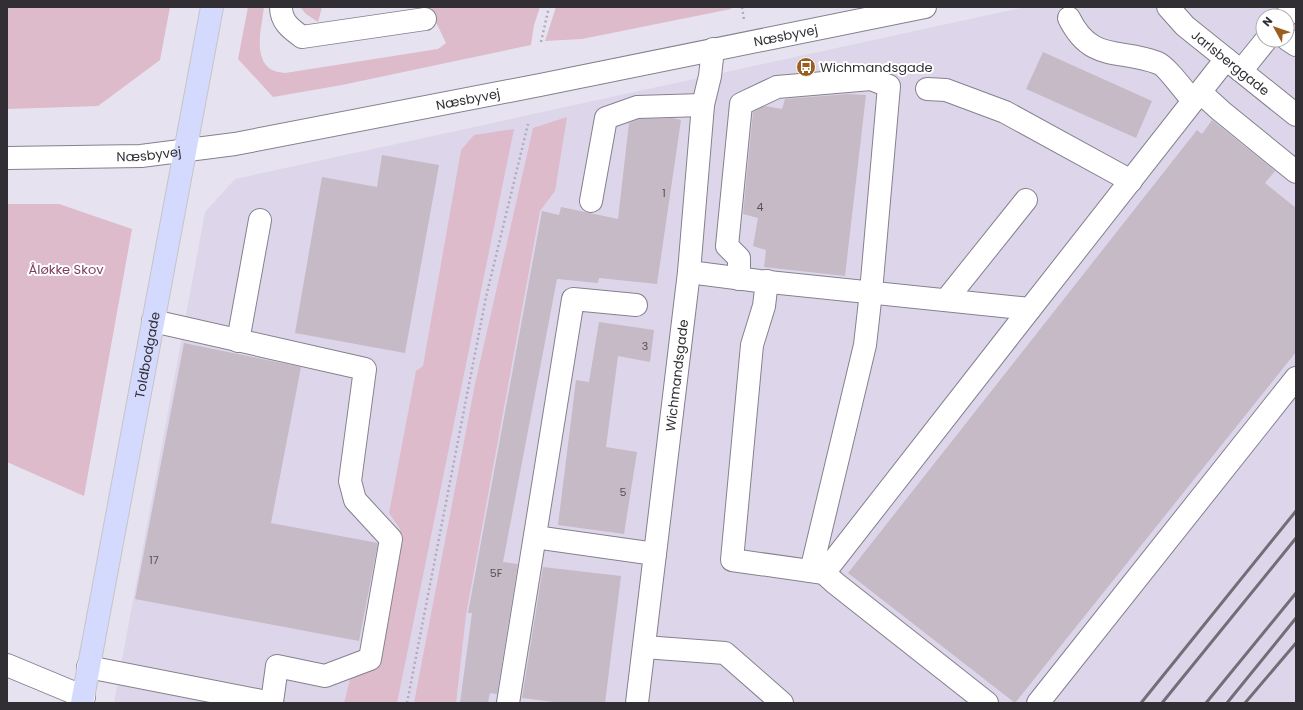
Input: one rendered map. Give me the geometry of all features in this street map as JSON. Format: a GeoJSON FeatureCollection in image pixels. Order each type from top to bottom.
{"type":"FeatureCollection","features":[{"type":"Feature","properties":{"kind":"main road","name":"Toldbodgade"},"geometry":{"type":"LineString","coordinates":[[83,700],[212,7]]}},
{"type":"Feature","properties":{"kind":"street"},"geometry":{"type":"LineString","coordinates":[[281,7],[281,13],[287,26],[302,36],[425,19]]}},
{"type":"Feature","properties":{"kind":"street","name":"Næsbyvej"},"geometry":{"type":"LineString","coordinates":[[7,158],[141,156],[184,151],[318,128],[713,48],[925,7]]}},
{"type":"Feature","properties":{"kind":"street","name":"Jarlsberggade"},"geometry":{"type":"LineString","coordinates":[[1168,7],[1185,26],[1296,115]]}},
{"type":"Feature","properties":{"kind":"street"},"geometry":{"type":"LineString","coordinates":[[1069,18],[1076,32],[1091,45],[1103,52],[1159,63],[1197,97],[1221,111],[1296,172]]}},
{"type":"Feature","properties":{"kind":"street","name":"Wichmandsgade"},"geometry":{"type":"LineString","coordinates":[[637,703],[689,272],[703,105],[710,76],[713,48]]}},
{"type":"Feature","properties":{"kind":"street"},"geometry":{"type":"LineString","coordinates":[[818,572],[1030,309],[1197,97],[1256,48]]}},
{"type":"Feature","properties":{"kind":"street"},"geometry":{"type":"LineString","coordinates":[[739,279],[739,258],[727,246],[741,104],[777,87],[871,79],[889,86],[865,345],[818,572]]}},
{"type":"Feature","properties":{"kind":"street"},"geometry":{"type":"LineString","coordinates":[[927,89],[946,90],[1005,112],[1131,181]]}},
{"type":"Feature","properties":{"kind":"street"},"geometry":{"type":"LineString","coordinates":[[591,201],[606,118],[637,107],[703,105]]}},
{"type":"Feature","properties":{"kind":"street"},"geometry":{"type":"LineString","coordinates":[[946,300],[1026,200]]}},
{"type":"Feature","properties":{"kind":"street"},"geometry":{"type":"LineString","coordinates":[[238,341],[260,220]]}},
{"type":"Feature","properties":{"kind":"street"},"geometry":{"type":"LineString","coordinates":[[689,272],[739,279],[1030,309]]}},
{"type":"Feature","properties":{"kind":"street"},"geometry":{"type":"LineString","coordinates":[[767,282],[764,306],[752,345],[732,560],[818,572],[835,583],[987,703]]}},
{"type":"Feature","properties":{"kind":"street"},"geometry":{"type":"LineString","coordinates":[[508,703],[573,299],[636,305]]}},
{"type":"Feature","properties":{"kind":"street"},"geometry":{"type":"LineString","coordinates":[[88,667],[272,702],[277,666],[325,676],[370,659],[391,539],[355,500],[350,481],[365,369],[153,321]]}},
{"type":"Feature","properties":{"kind":"street"},"geometry":{"type":"LineString","coordinates":[[1038,703],[1296,378]]}},
{"type":"Feature","properties":{"kind":"street"},"geometry":{"type":"LineString","coordinates":[[535,537],[655,554]]}},
{"type":"Feature","properties":{"kind":"street"},"geometry":{"type":"LineString","coordinates":[[644,647],[725,653],[782,703]]}},
{"type":"Feature","properties":{"kind":"street"},"geometry":{"type":"LineString","coordinates":[[7,665],[83,700]]}},
{"type":"Feature","properties":{"kind":"path"},"geometry":{"type":"LineString","coordinates":[[541,42],[549,7]]}},
{"type":"Feature","properties":{"kind":"path"},"geometry":{"type":"LineString","coordinates":[[407,703],[486,297],[528,124]]}},
{"type":"Feature","properties":{"kind":"shaded area"},"geometry":{"type":"Polygon","coordinates":[[[1025,7],[1296,7],[1296,703],[114,703],[205,212],[235,179],[1025,7]]]}},
{"type":"Feature","properties":{"kind":"green space"},"geometry":{"type":"Polygon","coordinates":[[[7,7],[170,7],[160,60],[98,106],[7,109],[7,7]]]}},
{"type":"Feature","properties":{"kind":"green space"},"geometry":{"type":"Polygon","coordinates":[[[248,7],[264,7],[260,32],[260,50],[262,58],[266,65],[272,70],[285,73],[438,49],[446,43],[433,16],[431,7],[540,7],[534,25],[531,45],[342,85],[273,97],[238,59],[248,7]]]}},
{"type":"Feature","properties":{"kind":"green space"},"geometry":{"type":"Polygon","coordinates":[[[300,7],[322,7],[318,22],[306,14],[300,7]]]}},
{"type":"Feature","properties":{"kind":"green space"},"geometry":{"type":"Polygon","coordinates":[[[556,7],[732,7],[731,9],[582,39],[545,41],[556,7]]]}},
{"type":"Feature","properties":{"kind":"green space"},"geometry":{"type":"Polygon","coordinates":[[[567,117],[555,191],[540,211],[466,615],[456,703],[414,703],[475,384],[533,128],[567,117]]]}},
{"type":"Feature","properties":{"kind":"green space"},"geometry":{"type":"Polygon","coordinates":[[[514,129],[397,703],[344,703],[351,675],[374,663],[400,529],[389,513],[416,371],[423,366],[461,150],[474,135],[514,129]]]}},
{"type":"Feature","properties":{"kind":"green space","name":"Åløkke Skov"},"geometry":{"type":"Polygon","coordinates":[[[7,204],[59,204],[132,229],[84,496],[7,462],[7,204]]]}},
{"type":"Feature","properties":{"kind":"building"},"geometry":{"type":"Polygon","coordinates":[[[1043,52],[1152,101],[1136,138],[1026,89],[1043,52]]]}},
{"type":"Feature","properties":{"kind":"building"},"geometry":{"type":"Polygon","coordinates":[[[848,94],[866,95],[845,276],[764,267],[766,250],[753,246],[758,218],[743,214],[753,112],[765,106],[782,109],[785,99],[848,94]]]}},
{"type":"Feature","properties":{"kind":"building"},"geometry":{"type":"Polygon","coordinates":[[[673,118],[681,120],[657,284],[599,278],[598,283],[557,279],[503,562],[518,564],[497,694],[490,693],[488,703],[460,703],[472,613],[468,613],[542,211],[559,215],[561,207],[618,219],[629,123],[639,119],[673,118]]]}},
{"type":"Feature","properties":{"kind":"building"},"geometry":{"type":"Polygon","coordinates":[[[1212,120],[1275,171],[1265,183],[1296,208],[1296,352],[1015,703],[848,573],[1197,130],[1202,134],[1212,120]]]}},
{"type":"Feature","properties":{"kind":"building"},"geometry":{"type":"Polygon","coordinates":[[[382,155],[439,165],[405,353],[295,333],[322,177],[377,187],[382,155]]]}},
{"type":"Feature","properties":{"kind":"building"},"geometry":{"type":"Polygon","coordinates":[[[599,322],[654,330],[650,362],[618,356],[606,447],[637,452],[624,534],[558,525],[576,380],[589,382],[599,322]]]}},
{"type":"Feature","properties":{"kind":"building"},"geometry":{"type":"Polygon","coordinates":[[[184,343],[301,367],[271,523],[378,543],[359,641],[135,599],[184,343]]]}},
{"type":"Feature","properties":{"kind":"building"},"geometry":{"type":"Polygon","coordinates":[[[543,567],[621,576],[605,703],[562,703],[522,698],[543,567]]]}},
{"type":"Feature","properties":{"kind":"railway"},"geometry":{"type":"LineString","coordinates":[[1141,703],[1296,511]]}},
{"type":"Feature","properties":{"kind":"railway"},"geometry":{"type":"LineString","coordinates":[[1162,703],[1296,538]]}},
{"type":"Feature","properties":{"kind":"railway"},"geometry":{"type":"LineString","coordinates":[[1206,703],[1296,593]]}},
{"type":"Feature","properties":{"kind":"railway"},"geometry":{"type":"LineString","coordinates":[[1227,703],[1296,618]]}},
{"type":"Feature","properties":{"kind":"railway"},"geometry":{"type":"LineString","coordinates":[[1245,703],[1296,643]]}},
{"type":"Feature","properties":{"kind":"place","name":"Wichmandsgade"},"geometry":{"type":"Point","coordinates":[806,67]}}]}
